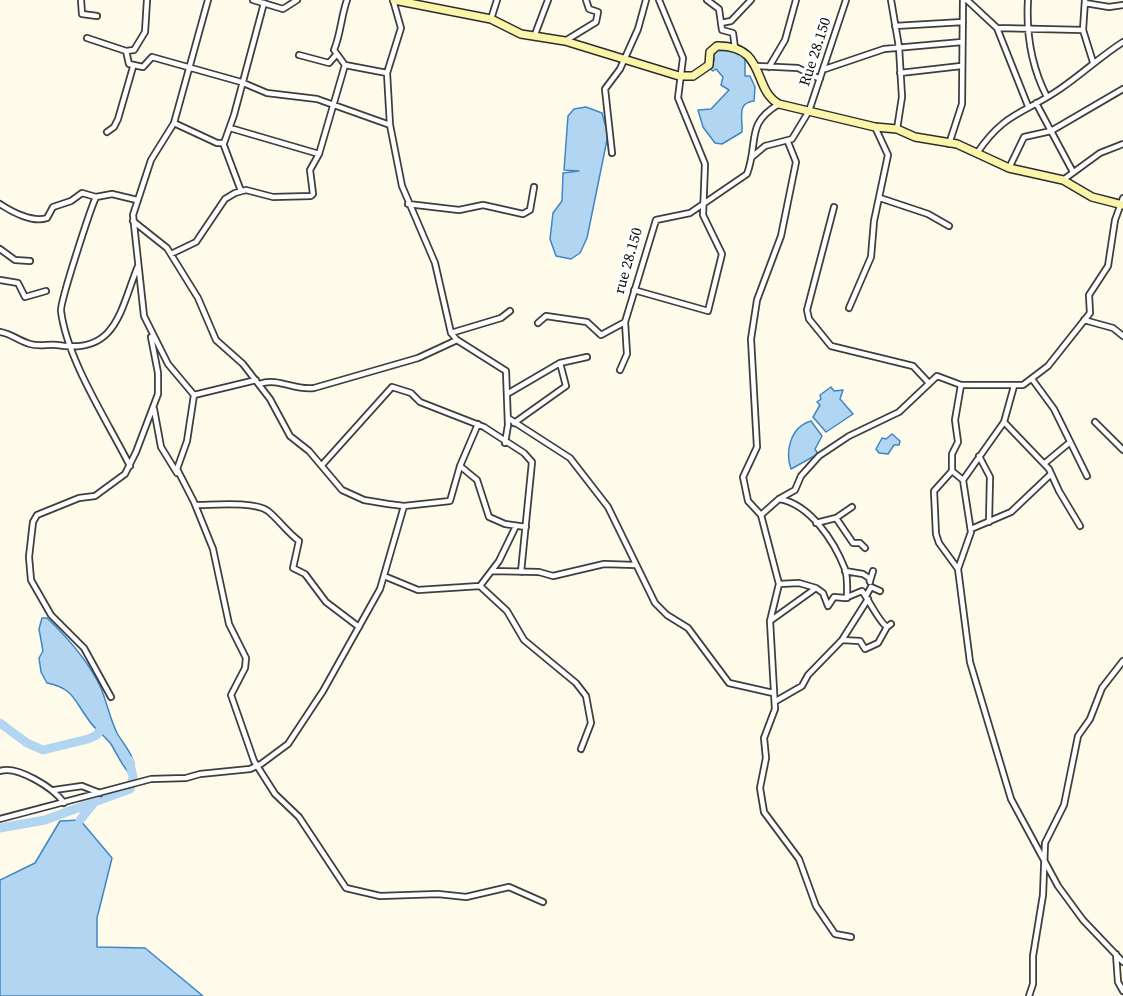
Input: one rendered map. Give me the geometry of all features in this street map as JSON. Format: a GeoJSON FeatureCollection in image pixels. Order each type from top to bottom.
{"type":"FeatureCollection","features":[{"type":"Feature","properties":{"kind":"street"},"geometry":{"type":"LineString","coordinates":[[81,0],[82,14],[97,16]]}},
{"type":"Feature","properties":{"kind":"street"},"geometry":{"type":"LineString","coordinates":[[87,38],[126,51],[137,48],[144,36],[147,0]]}},
{"type":"Feature","properties":{"kind":"street"},"geometry":{"type":"LineString","coordinates":[[111,697],[84,648],[51,615],[31,580],[29,557],[33,522],[37,515],[79,498],[94,496],[122,478],[130,466],[154,406],[159,383],[150,332],[140,299],[139,263],[133,220],[137,200],[151,160],[174,123],[208,0]]}},
{"type":"Feature","properties":{"kind":"street"},"geometry":{"type":"LineString","coordinates":[[253,0],[284,9],[297,0]]}},
{"type":"Feature","properties":{"kind":"street"},"geometry":{"type":"LineString","coordinates":[[171,254],[196,242],[225,199],[241,191],[273,197],[311,196],[313,194],[310,170],[319,154],[345,65],[343,59],[336,55],[334,50],[343,28],[341,18],[347,0]]}},
{"type":"Feature","properties":{"kind":"street"},"geometry":{"type":"LineString","coordinates":[[505,443],[508,418],[508,375],[504,369],[457,340],[451,333],[435,263],[408,204],[398,172],[390,126],[387,73],[401,28],[394,0],[491,19],[521,34],[565,41],[679,76],[693,76],[709,65],[710,52],[717,46],[735,48],[743,51],[757,66],[771,97],[779,104],[875,127],[897,129],[915,137],[957,144],[1009,168],[1063,180],[1092,197],[1122,203],[1115,220],[1108,266],[1090,291],[1090,313],[1071,333],[1048,366],[1032,379],[1014,386],[961,385],[937,376],[899,411],[849,436],[819,456],[801,476],[795,490],[779,499],[761,514]]}},
{"type":"Feature","properties":{"kind":"street"},"geometry":{"type":"LineString","coordinates":[[491,19],[497,0]]}},
{"type":"Feature","properties":{"kind":"street"},"geometry":{"type":"LineString","coordinates":[[534,37],[548,0]]}},
{"type":"Feature","properties":{"kind":"street"},"geometry":{"type":"LineString","coordinates":[[565,41],[596,22],[598,12],[589,9],[586,0]]}},
{"type":"Feature","properties":{"kind":"street"},"geometry":{"type":"LineString","coordinates":[[612,153],[605,89],[608,82],[618,73],[638,29],[646,0]]}},
{"type":"Feature","properties":{"kind":"street"},"geometry":{"type":"LineString","coordinates":[[634,290],[708,311],[722,254],[703,215],[705,164],[678,98],[683,58],[659,0]]}},
{"type":"Feature","properties":{"kind":"street"},"geometry":{"type":"LineString","coordinates":[[707,0],[719,9],[724,32],[733,33],[735,48]]}},
{"type":"Feature","properties":{"kind":"street"},"geometry":{"type":"LineString","coordinates":[[721,23],[731,21],[751,0]]}},
{"type":"Feature","properties":{"kind":"street"},"geometry":{"type":"LineString","coordinates":[[770,67],[785,40],[796,0]]}},
{"type":"Feature","properties":{"kind":"street","name":"Rue 28.150"},"geometry":{"type":"LineString","coordinates":[[809,111],[825,69],[846,0]]}},
{"type":"Feature","properties":{"kind":"street"},"geometry":{"type":"LineString","coordinates":[[891,0],[899,47],[902,97],[897,129]]}},
{"type":"Feature","properties":{"kind":"street"},"geometry":{"type":"LineString","coordinates":[[950,144],[962,104],[965,0]]}},
{"type":"Feature","properties":{"kind":"street"},"geometry":{"type":"LineString","coordinates":[[965,0],[997,28],[1028,106]]}},
{"type":"Feature","properties":{"kind":"street"},"geometry":{"type":"LineString","coordinates":[[1028,0],[1026,27],[1032,56],[1047,97]]}},
{"type":"Feature","properties":{"kind":"street"},"geometry":{"type":"LineString","coordinates":[[1094,62],[1083,30],[1085,1],[1109,7],[1123,5]]}},
{"type":"Feature","properties":{"kind":"street"},"geometry":{"type":"LineString","coordinates":[[241,191],[223,143],[230,128],[264,3]]}},
{"type":"Feature","properties":{"kind":"street"},"geometry":{"type":"LineString","coordinates":[[895,26],[963,22]]}},
{"type":"Feature","properties":{"kind":"street"},"geometry":{"type":"LineString","coordinates":[[997,28],[1083,30]]}},
{"type":"Feature","properties":{"kind":"street"},"geometry":{"type":"LineString","coordinates":[[825,69],[862,55],[899,47],[962,42]]}},
{"type":"Feature","properties":{"kind":"street"},"geometry":{"type":"LineString","coordinates":[[977,153],[991,133],[1009,117],[1047,97],[1123,42]]}},
{"type":"Feature","properties":{"kind":"street"},"geometry":{"type":"LineString","coordinates":[[126,51],[129,64],[133,67],[143,67],[152,57],[241,82],[267,93],[318,99],[390,126]]}},
{"type":"Feature","properties":{"kind":"street"},"geometry":{"type":"LineString","coordinates":[[299,55],[329,63],[336,55]]}},
{"type":"Feature","properties":{"kind":"street"},"geometry":{"type":"LineString","coordinates":[[345,65],[387,73]]}},
{"type":"Feature","properties":{"kind":"street"},"geometry":{"type":"LineString","coordinates":[[757,66],[798,69],[820,79]]}},
{"type":"Feature","properties":{"kind":"street"},"geometry":{"type":"LineString","coordinates":[[900,73],[962,66]]}},
{"type":"Feature","properties":{"kind":"street"},"geometry":{"type":"LineString","coordinates":[[106,132],[114,127],[118,119],[133,67]]}},
{"type":"Feature","properties":{"kind":"street"},"geometry":{"type":"LineString","coordinates":[[1009,168],[1024,137],[1051,131],[1123,89]]}},
{"type":"Feature","properties":{"kind":"street"},"geometry":{"type":"LineString","coordinates":[[1036,103],[1073,172]]}},
{"type":"Feature","properties":{"kind":"street","name":"rue 28.150"},"geometry":{"type":"LineString","coordinates":[[620,370],[627,354],[625,322],[656,220],[686,215],[747,174],[757,122],[764,112],[779,104]]}},
{"type":"Feature","properties":{"kind":"street"},"geometry":{"type":"LineString","coordinates":[[750,158],[765,146],[788,142],[809,111]]}},
{"type":"Feature","properties":{"kind":"street"},"geometry":{"type":"LineString","coordinates":[[174,123],[223,143]]}},
{"type":"Feature","properties":{"kind":"street"},"geometry":{"type":"LineString","coordinates":[[849,308],[871,257],[888,155],[875,127]]}},
{"type":"Feature","properties":{"kind":"street"},"geometry":{"type":"LineString","coordinates":[[230,128],[319,154]]}},
{"type":"Feature","properties":{"kind":"street"},"geometry":{"type":"LineString","coordinates":[[788,142],[796,162],[781,236],[757,300],[751,339],[758,447],[743,477],[748,501],[761,514],[779,584],[770,621],[773,693],[776,701],[764,738],[766,758],[760,788],[764,812],[799,860],[816,906],[836,934],[851,937]]}},
{"type":"Feature","properties":{"kind":"street"},"geometry":{"type":"LineString","coordinates":[[1063,180],[1100,153],[1123,144]]}},
{"type":"Feature","properties":{"kind":"street"},"geometry":{"type":"LineString","coordinates":[[408,204],[459,210],[483,205],[522,214],[530,210],[534,187]]}},
{"type":"Feature","properties":{"kind":"street"},"geometry":{"type":"LineString","coordinates":[[0,204],[10,212],[44,219],[53,207],[71,201],[82,193],[96,197],[112,194],[137,200]]}},
{"type":"Feature","properties":{"kind":"street"},"geometry":{"type":"LineString","coordinates":[[96,197],[61,307],[73,349],[92,395],[130,466]]}},
{"type":"Feature","properties":{"kind":"street"},"geometry":{"type":"LineString","coordinates":[[880,198],[928,214],[949,226]]}},
{"type":"Feature","properties":{"kind":"street"},"geometry":{"type":"LineString","coordinates":[[834,207],[807,310],[809,319],[831,346],[913,366],[928,382]]}},
{"type":"Feature","properties":{"kind":"street"},"geometry":{"type":"LineString","coordinates":[[133,220],[157,238],[171,254],[198,298],[216,340],[238,358],[258,382],[290,436],[322,465],[348,495],[364,500],[404,506],[450,501],[460,466],[478,424]]}},
{"type":"Feature","properties":{"kind":"street"},"geometry":{"type":"LineString","coordinates":[[0,249],[15,260],[30,261]]}},
{"type":"Feature","properties":{"kind":"street"},"geometry":{"type":"LineString","coordinates":[[0,332],[16,336],[29,344],[73,349],[95,344],[111,330],[119,317],[139,263]]}},
{"type":"Feature","properties":{"kind":"street"},"geometry":{"type":"LineString","coordinates":[[0,280],[18,283],[26,298],[46,291]]}},
{"type":"Feature","properties":{"kind":"street"},"geometry":{"type":"LineString","coordinates":[[451,333],[501,318],[510,311]]}},
{"type":"Feature","properties":{"kind":"street"},"geometry":{"type":"LineString","coordinates":[[538,323],[544,316],[582,321],[601,335],[625,322]]}},
{"type":"Feature","properties":{"kind":"street"},"geometry":{"type":"LineString","coordinates":[[1084,320],[1113,328],[1123,336]]}},
{"type":"Feature","properties":{"kind":"street"},"geometry":{"type":"LineString","coordinates":[[150,332],[168,364],[194,395],[187,441],[178,463],[178,475]]}},
{"type":"Feature","properties":{"kind":"street"},"geometry":{"type":"LineString","coordinates":[[194,395],[273,380],[301,388],[314,388],[418,358],[457,340]]}},
{"type":"Feature","properties":{"kind":"street"},"geometry":{"type":"LineString","coordinates":[[507,394],[560,363],[587,357]]}},
{"type":"Feature","properties":{"kind":"street"},"geometry":{"type":"LineString","coordinates":[[514,423],[566,386],[560,363]]}},
{"type":"Feature","properties":{"kind":"street"},"geometry":{"type":"LineString","coordinates":[[1032,379],[1054,409],[1086,476]]}},
{"type":"Feature","properties":{"kind":"street"},"geometry":{"type":"LineString","coordinates":[[958,569],[939,543],[936,534],[934,491],[952,471],[952,454],[958,442],[955,420],[961,385]]}},
{"type":"Feature","properties":{"kind":"street"},"geometry":{"type":"LineString","coordinates":[[963,480],[1004,422],[1014,386]]}},
{"type":"Feature","properties":{"kind":"street"},"geometry":{"type":"LineString","coordinates":[[322,465],[392,387],[411,393],[423,403],[478,424],[524,453],[532,462],[521,572]]}},
{"type":"Feature","properties":{"kind":"street"},"geometry":{"type":"LineString","coordinates":[[154,406],[161,447],[196,505],[218,566],[229,624],[246,658],[245,668],[231,695],[257,766],[275,794],[299,817],[341,883],[353,892],[380,896],[438,894],[466,897],[509,887],[543,902]]}},
{"type":"Feature","properties":{"kind":"street"},"geometry":{"type":"LineString","coordinates":[[508,418],[570,458],[608,507],[655,603],[667,615],[688,628],[729,683],[738,687],[773,693]]}},
{"type":"Feature","properties":{"kind":"street"},"geometry":{"type":"LineString","coordinates":[[1004,422],[1045,463],[1080,526]]}},
{"type":"Feature","properties":{"kind":"street"},"geometry":{"type":"LineString","coordinates":[[1095,422],[1123,450]]}},
{"type":"Feature","properties":{"kind":"street"},"geometry":{"type":"LineString","coordinates":[[1045,463],[1070,442]]}},
{"type":"Feature","properties":{"kind":"street"},"geometry":{"type":"LineString","coordinates":[[979,456],[990,477],[989,522]]}},
{"type":"Feature","properties":{"kind":"street"},"geometry":{"type":"LineString","coordinates":[[460,466],[477,480],[489,517],[526,527]]}},
{"type":"Feature","properties":{"kind":"street"},"geometry":{"type":"LineString","coordinates":[[952,471],[963,480],[971,529],[958,569],[970,662],[976,691],[1011,799],[1058,886],[1076,912],[1123,962]]}},
{"type":"Feature","properties":{"kind":"street"},"geometry":{"type":"LineString","coordinates":[[971,529],[1011,512],[1051,474]]}},
{"type":"Feature","properties":{"kind":"street"},"geometry":{"type":"LineString","coordinates":[[779,499],[794,503],[829,537],[845,571],[847,597]]}},
{"type":"Feature","properties":{"kind":"street"},"geometry":{"type":"LineString","coordinates":[[196,505],[258,507],[270,513],[289,535],[299,541],[293,568],[305,574],[326,602],[359,627]]}},
{"type":"Feature","properties":{"kind":"street"},"geometry":{"type":"LineString","coordinates":[[0,819],[158,778],[186,778],[200,774],[241,771],[257,766],[292,739],[380,589],[404,506]]}},
{"type":"Feature","properties":{"kind":"street"},"geometry":{"type":"LineString","coordinates":[[816,523],[836,518],[852,507]]}},
{"type":"Feature","properties":{"kind":"street"},"geometry":{"type":"LineString","coordinates":[[836,518],[853,543],[860,543],[865,548]]}},
{"type":"Feature","properties":{"kind":"street"},"geometry":{"type":"LineString","coordinates":[[480,586],[492,571],[516,526]]}},
{"type":"Feature","properties":{"kind":"street"},"geometry":{"type":"LineString","coordinates":[[492,571],[539,572],[553,576],[604,564],[635,565]]}},
{"type":"Feature","properties":{"kind":"street"},"geometry":{"type":"LineString","coordinates":[[845,571],[863,574],[869,578],[871,585],[880,591]]}},
{"type":"Feature","properties":{"kind":"street"},"geometry":{"type":"LineString","coordinates":[[776,701],[802,686],[808,675],[842,640],[867,597],[873,571]]}},
{"type":"Feature","properties":{"kind":"street"},"geometry":{"type":"LineString","coordinates":[[384,576],[418,590],[480,586],[507,611],[524,640],[576,683],[586,696],[592,719],[581,749]]}},
{"type":"Feature","properties":{"kind":"street"},"geometry":{"type":"LineString","coordinates":[[779,584],[799,583],[816,588],[823,592],[828,606],[834,597],[847,597],[862,591],[881,624],[889,626],[878,643],[865,649],[860,641],[842,640]]}},
{"type":"Feature","properties":{"kind":"street"},"geometry":{"type":"LineString","coordinates":[[770,621],[816,588]]}},
{"type":"Feature","properties":{"kind":"street"},"geometry":{"type":"LineString","coordinates":[[1029,996],[1033,984],[1033,956],[1043,895],[1045,843],[1064,805],[1078,736],[1090,719],[1102,688],[1123,661]]}},
{"type":"Feature","properties":{"kind":"street"},"geometry":{"type":"LineString","coordinates":[[0,771],[17,770],[52,790],[64,803]]}},
{"type":"Feature","properties":{"kind":"street"},"geometry":{"type":"LineString","coordinates":[[52,790],[82,786],[100,793]]}},
{"type":"Feature","properties":{"kind":"street"},"geometry":{"type":"LineString","coordinates":[[1116,954],[1118,982],[1123,991]]}},
{"type":"Feature","properties":{"kind":"water"},"geometry":{"type":"Polygon","coordinates":[[[720,47],[745,56],[745,76],[750,76],[755,87],[754,101],[748,102],[743,108],[742,132],[722,144],[715,143],[703,127],[698,110],[711,109],[729,90],[721,85],[723,77],[716,69],[713,71],[710,69],[714,60],[713,55],[720,47]]]}},
{"type":"Feature","properties":{"kind":"water"},"geometry":{"type":"Polygon","coordinates":[[[586,107],[602,113],[608,135],[587,238],[580,253],[571,259],[556,256],[550,239],[553,213],[562,201],[563,173],[579,171],[564,170],[568,116],[574,109],[586,107]]]}},
{"type":"Feature","properties":{"kind":"water"},"geometry":{"type":"Polygon","coordinates":[[[831,387],[834,391],[843,390],[840,399],[853,414],[826,432],[813,417],[820,405],[817,402],[821,399],[820,395],[831,387]]]}},
{"type":"Feature","properties":{"kind":"water"},"geometry":{"type":"Polygon","coordinates":[[[811,421],[822,436],[815,449],[818,454],[791,469],[789,448],[791,441],[798,429],[811,421]]]}},
{"type":"Feature","properties":{"kind":"water"},"geometry":{"type":"Polygon","coordinates":[[[892,434],[900,441],[899,445],[894,445],[888,454],[879,453],[876,449],[882,438],[886,439],[892,434]]]}},
{"type":"Feature","properties":{"kind":"water"},"geometry":{"type":"Polygon","coordinates":[[[42,618],[47,618],[70,642],[96,678],[115,728],[133,760],[134,770],[129,773],[111,744],[90,723],[72,696],[62,688],[47,683],[41,672],[39,658],[43,651],[39,629],[42,618]]]}},
{"type":"Feature","properties":{"kind":"water"},"geometry":{"type":"Polygon","coordinates":[[[80,820],[112,858],[97,918],[97,947],[145,948],[203,996],[0,996],[0,880],[35,863],[60,821],[80,820]]]}},
{"type":"Feature","properties":{"kind":"waterway"},"geometry":{"type":"LineString","coordinates":[[0,723],[27,743],[43,750],[97,735],[105,721]]}},
{"type":"Feature","properties":{"kind":"waterway"},"geometry":{"type":"LineString","coordinates":[[0,828],[45,820],[130,789],[133,777],[129,760]]}},
{"type":"Feature","properties":{"kind":"waterway"},"geometry":{"type":"LineString","coordinates":[[80,820],[93,804]]}}]}
